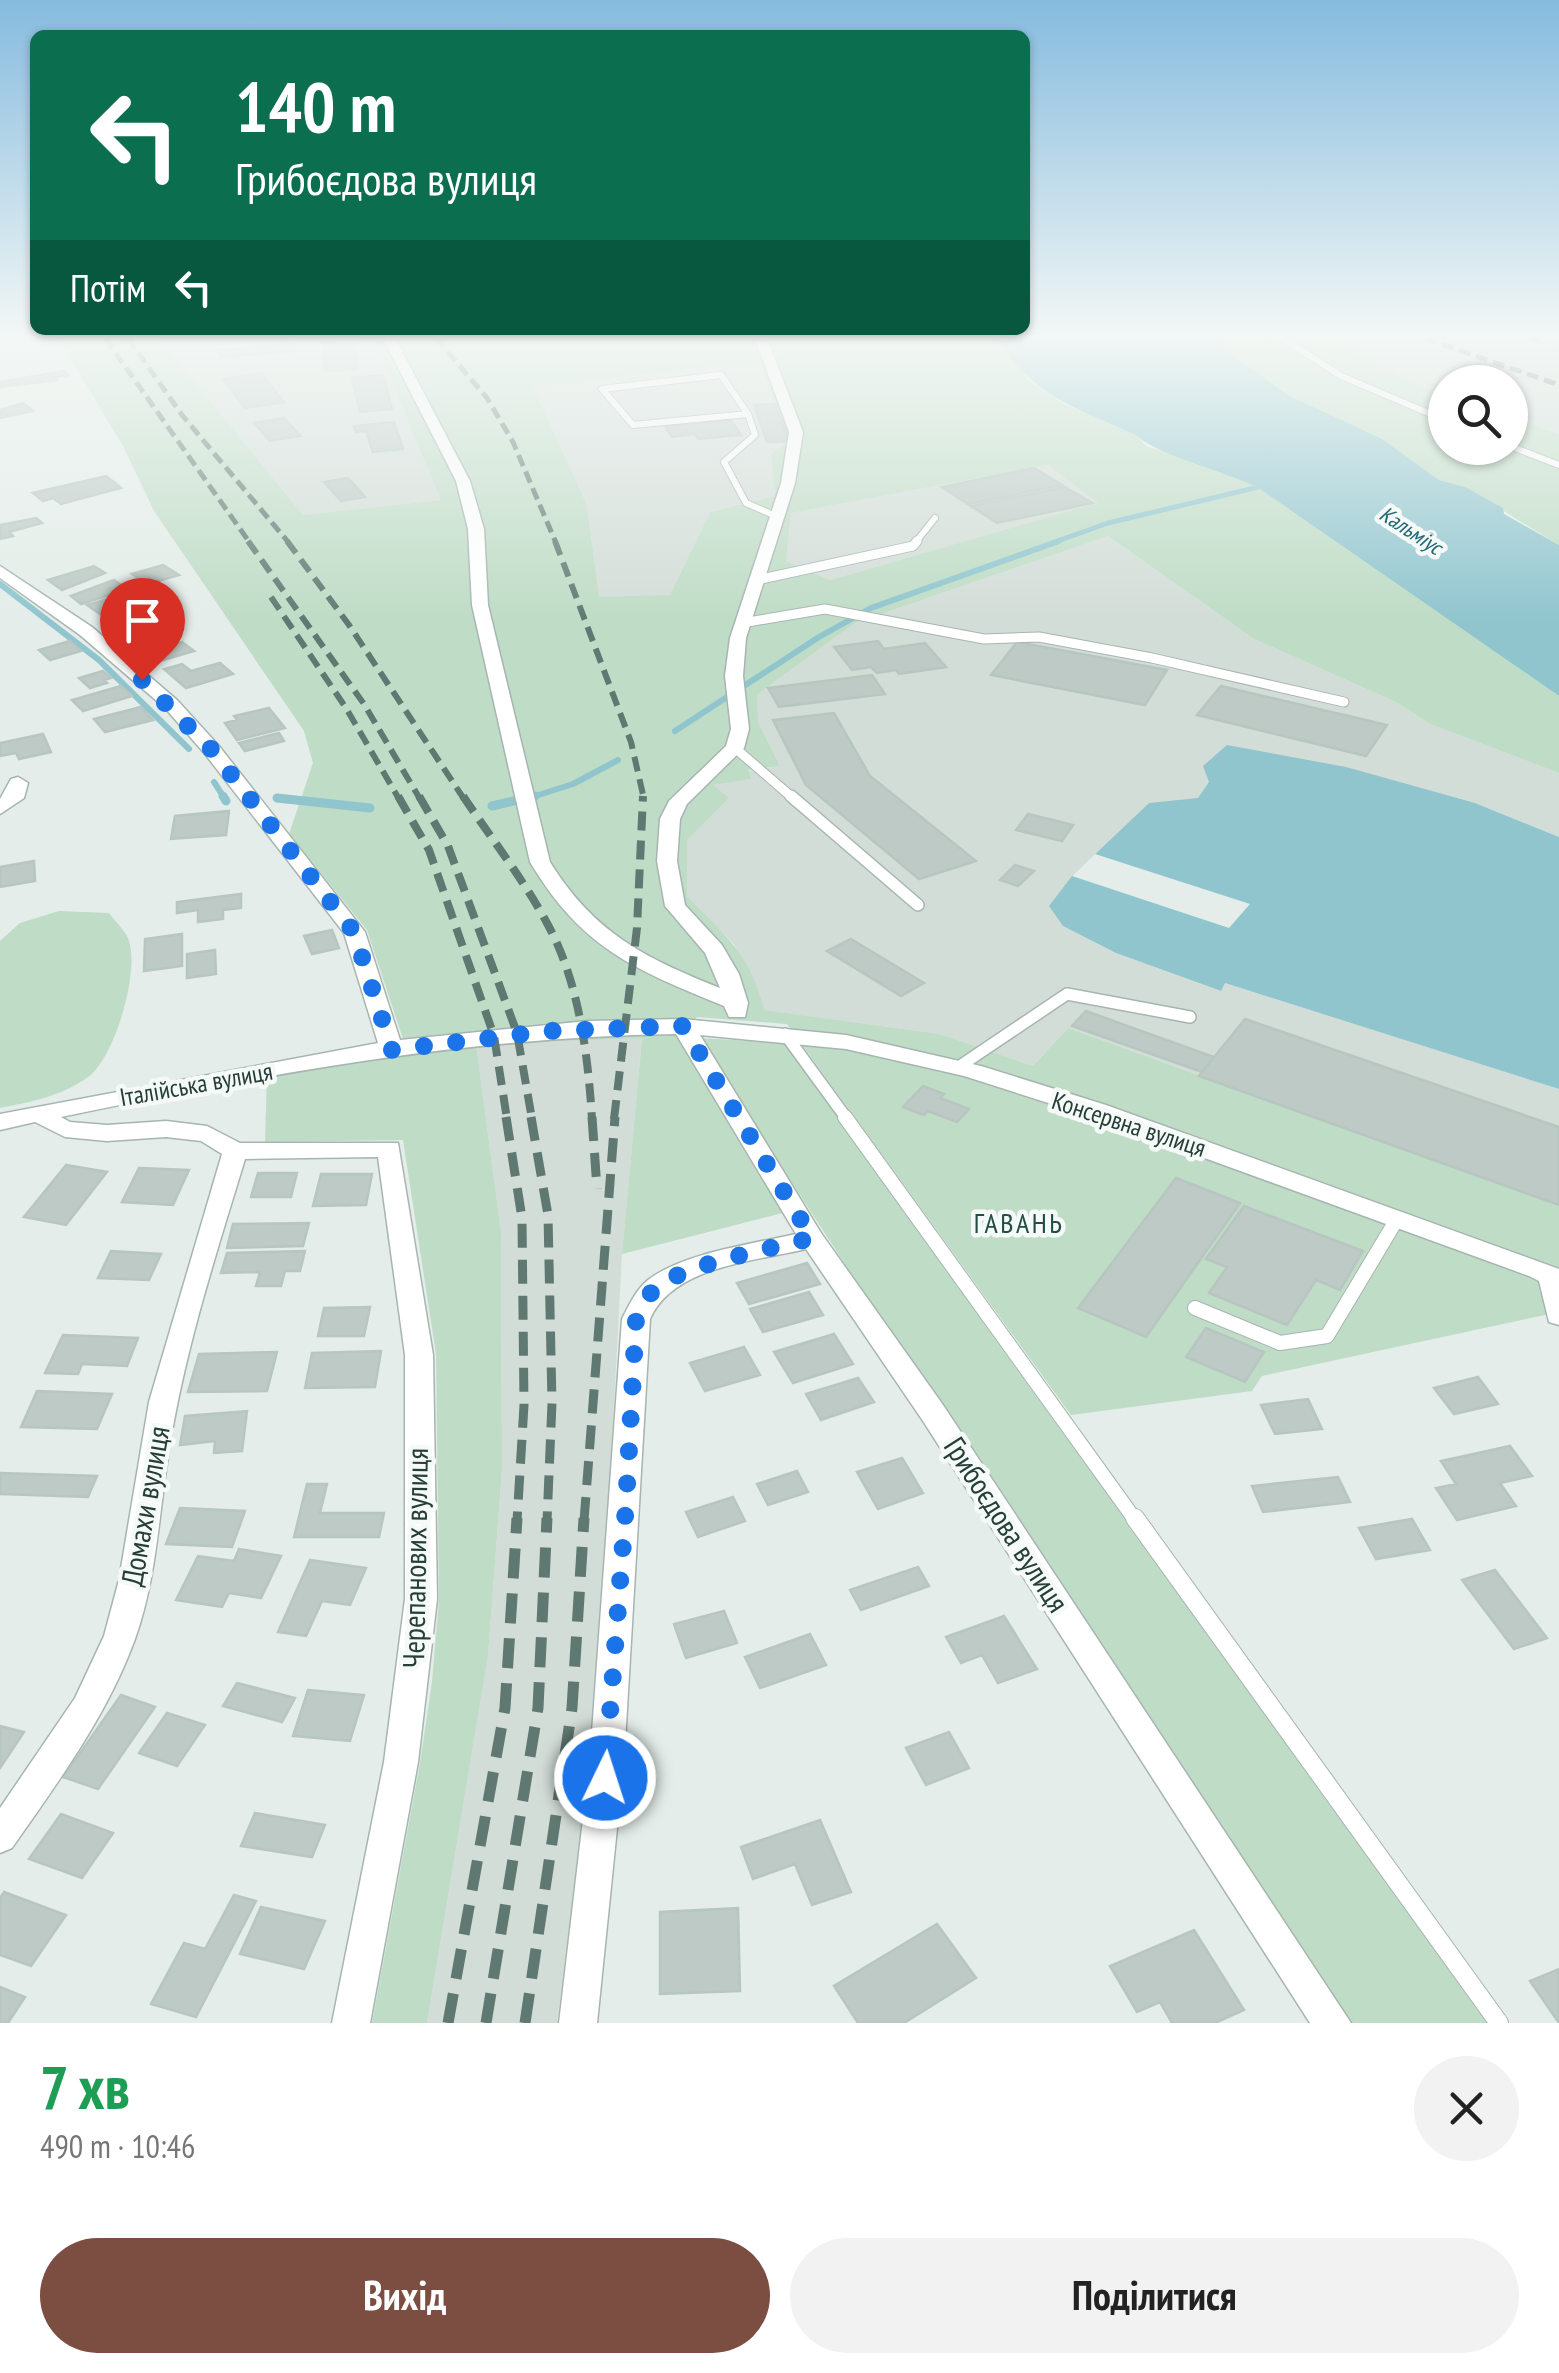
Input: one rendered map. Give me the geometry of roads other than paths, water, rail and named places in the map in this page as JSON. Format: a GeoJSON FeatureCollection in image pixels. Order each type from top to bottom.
{"type":"FeatureCollection","features":[{"type":"Feature","properties":{"kind":"street"},"geometry":{"type":"LineString","coordinates":[[439,432],[464,481],[476,528],[480,605],[540,862],[558,896],[590,931],[642,964],[736,1003]]}},
{"type":"Feature","properties":{"kind":"street"},"geometry":{"type":"LineString","coordinates":[[738,1030],[728,974],[714,950],[675,906],[667,861],[670,819],[679,801],[735,748],[740,704],[734,676],[742,623],[778,517],[796,432]]}},
{"type":"Feature","properties":{"kind":"street"},"geometry":{"type":"LineString","coordinates":[[0,572],[86,631],[171,704],[212,750],[354,932],[392,1050]]}},
{"type":"Feature","properties":{"kind":"street"},"geometry":{"type":"LineString","coordinates":[[0,808],[14,798],[18,784]]}},
{"type":"Feature","properties":{"kind":"street","name":"Італійська вулиця"},"geometry":{"type":"LineString","coordinates":[[0,1122],[175,1086],[392,1050],[548,1031],[683,1026]]}},
{"type":"Feature","properties":{"kind":"street","name":"Консервна вулиця"},"geometry":{"type":"LineString","coordinates":[[683,1026],[785,1034],[871,1047],[957,1068],[1172,1136],[1556,1278]]}},
{"type":"Feature","properties":{"kind":"street","name":"Грибоєдова вулиця"},"geometry":{"type":"LineString","coordinates":[[683,1026],[812,1238],[933,1414],[1332,2023]]}},
{"type":"Feature","properties":{"kind":"street"},"geometry":{"type":"LineString","coordinates":[[38,1114],[65,1129],[107,1133],[166,1128],[208,1134],[235,1151]]}},
{"type":"Feature","properties":{"kind":"street","name":"Черепанових вулиця"},"geometry":{"type":"LineString","coordinates":[[235,1151],[389,1149],[419,1356],[421,1599],[401,1762],[351,2023]]}},
{"type":"Feature","properties":{"kind":"street","name":"Домахи вулиця"},"geometry":{"type":"LineString","coordinates":[[0,1837],[78,1724],[111,1660],[131,1595],[157,1436],[181,1330],[235,1151]]}},
{"type":"Feature","properties":{"kind":"street"},"geometry":{"type":"LineString","coordinates":[[578,2023],[598,1875],[636,1320],[645,1300],[659,1285],[732,1259],[812,1238]]}},
{"type":"Feature","properties":{"kind":"street"},"geometry":{"type":"LineString","coordinates":[[1556,1278],[1559,1315]]}},
{"type":"Feature","properties":{"kind":"lane"},"geometry":{"type":"LineString","coordinates":[[754,432],[724,462],[746,503],[778,517]]}},
{"type":"Feature","properties":{"kind":"lane"},"geometry":{"type":"LineString","coordinates":[[1528,453],[1559,465]]}},
{"type":"Feature","properties":{"kind":"lane"},"geometry":{"type":"LineString","coordinates":[[756,580],[913,546],[935,518]]}},
{"type":"Feature","properties":{"kind":"lane"},"geometry":{"type":"LineString","coordinates":[[742,623],[825,610],[984,639],[1039,637],[1152,658],[1344,702]]}},
{"type":"Feature","properties":{"kind":"lane"},"geometry":{"type":"LineString","coordinates":[[735,748],[918,905]]}},
{"type":"Feature","properties":{"kind":"lane"},"geometry":{"type":"LineString","coordinates":[[957,1068],[1067,994],[1190,1017]]}},
{"type":"Feature","properties":{"kind":"lane"},"geometry":{"type":"LineString","coordinates":[[785,1034],[1500,2023]]}},
{"type":"Feature","properties":{"kind":"lane"},"geometry":{"type":"LineString","coordinates":[[1195,1308],[1280,1343],[1327,1336],[1397,1219]]}},
{"type":"Feature","properties":{"kind":"water","name":"Кальміус"},"geometry":{"type":"Polygon","coordinates":[[[1130,432],[1368,432],[1439,480],[1465,487],[1503,508],[1504,514],[1559,545],[1559,696],[1257,487],[1158,449],[1130,432]]]}},
{"type":"Feature","properties":{"kind":"water"},"geometry":{"type":"Polygon","coordinates":[[[1227,745],[1346,767],[1475,803],[1559,837],[1559,1089],[1225,983],[1221,991],[1116,953],[1063,926],[1049,906],[1072,876],[1149,803],[1198,798],[1209,782],[1203,766],[1227,745]]]}},
{"type":"Feature","properties":{"kind":"waterway"},"geometry":{"type":"LineString","coordinates":[[1052,543],[1108,523],[1267,485]]}},
{"type":"Feature","properties":{"kind":"waterway"},"geometry":{"type":"LineString","coordinates":[[675,731],[819,637],[871,608],[1059,541]]}},
{"type":"Feature","properties":{"kind":"waterway"},"geometry":{"type":"LineString","coordinates":[[0,584],[99,660],[189,749]]}},
{"type":"Feature","properties":{"kind":"waterway"},"geometry":{"type":"LineString","coordinates":[[526,799],[573,784],[618,760]]}},
{"type":"Feature","properties":{"kind":"waterway"},"geometry":{"type":"LineString","coordinates":[[214,782],[225,799]]}},
{"type":"Feature","properties":{"kind":"waterway"},"geometry":{"type":"LineString","coordinates":[[223,796],[226,801]]}},
{"type":"Feature","properties":{"kind":"waterway"},"geometry":{"type":"LineString","coordinates":[[492,806],[535,796]]}},
{"type":"Feature","properties":{"kind":"waterway"},"geometry":{"type":"LineString","coordinates":[[284,799],[277,798],[370,808]]}},
{"type":"Feature","properties":{"kind":"railway"},"geometry":{"type":"LineString","coordinates":[[172,432],[250,543]]}},
{"type":"Feature","properties":{"kind":"railway"},"geometry":{"type":"LineString","coordinates":[[197,432],[289,543]]}},
{"type":"Feature","properties":{"kind":"railway"},"geometry":{"type":"LineString","coordinates":[[507,432],[556,543]]}},
{"type":"Feature","properties":{"kind":"railway"},"geometry":{"type":"LineString","coordinates":[[248,541],[364,704],[420,799]]}},
{"type":"Feature","properties":{"kind":"railway"},"geometry":{"type":"LineString","coordinates":[[287,541],[349,625],[464,799]]}},
{"type":"Feature","properties":{"kind":"railway"},"geometry":{"type":"LineString","coordinates":[[555,541],[631,742],[644,799]]}},
{"type":"Feature","properties":{"kind":"railway"},"geometry":{"type":"LineString","coordinates":[[271,597],[346,708],[399,799]]}},
{"type":"Feature","properties":{"kind":"railway"},"geometry":{"type":"LineString","coordinates":[[398,796],[429,850],[494,1036],[507,1119]]}},
{"type":"Feature","properties":{"kind":"railway"},"geometry":{"type":"LineString","coordinates":[[419,796],[448,846],[517,1033],[532,1119]]}},
{"type":"Feature","properties":{"kind":"railway"},"geometry":{"type":"LineString","coordinates":[[463,796],[529,892],[559,947],[580,1019],[592,1119]]}},
{"type":"Feature","properties":{"kind":"railway"},"geometry":{"type":"LineString","coordinates":[[614,1119],[637,928],[643,796]]}},
{"type":"Feature","properties":{"kind":"railway"},"geometry":{"type":"LineString","coordinates":[[506,1117],[522,1218],[524,1405],[517,1521]]}},
{"type":"Feature","properties":{"kind":"railway"},"geometry":{"type":"LineString","coordinates":[[531,1117],[548,1215],[552,1403],[547,1521]]}},
{"type":"Feature","properties":{"kind":"railway"},"geometry":{"type":"LineString","coordinates":[[592,1117],[597,1189]]}},
{"type":"Feature","properties":{"kind":"railway"},"geometry":{"type":"LineString","coordinates":[[584,1521],[615,1117]]}},
{"type":"Feature","properties":{"kind":"railway"},"geometry":{"type":"LineString","coordinates":[[448,2023],[505,1708],[517,1518]]}},
{"type":"Feature","properties":{"kind":"railway"},"geometry":{"type":"LineString","coordinates":[[486,2023],[538,1708],[547,1518]]}},
{"type":"Feature","properties":{"kind":"railway"},"geometry":{"type":"LineString","coordinates":[[525,2023],[572,1708],[584,1518]]}},
{"type":"Feature","properties":{"kind":"district","name":"ГАВАНЬ"},"geometry":{"type":"Point","coordinates":[1019,1223]}}]}
